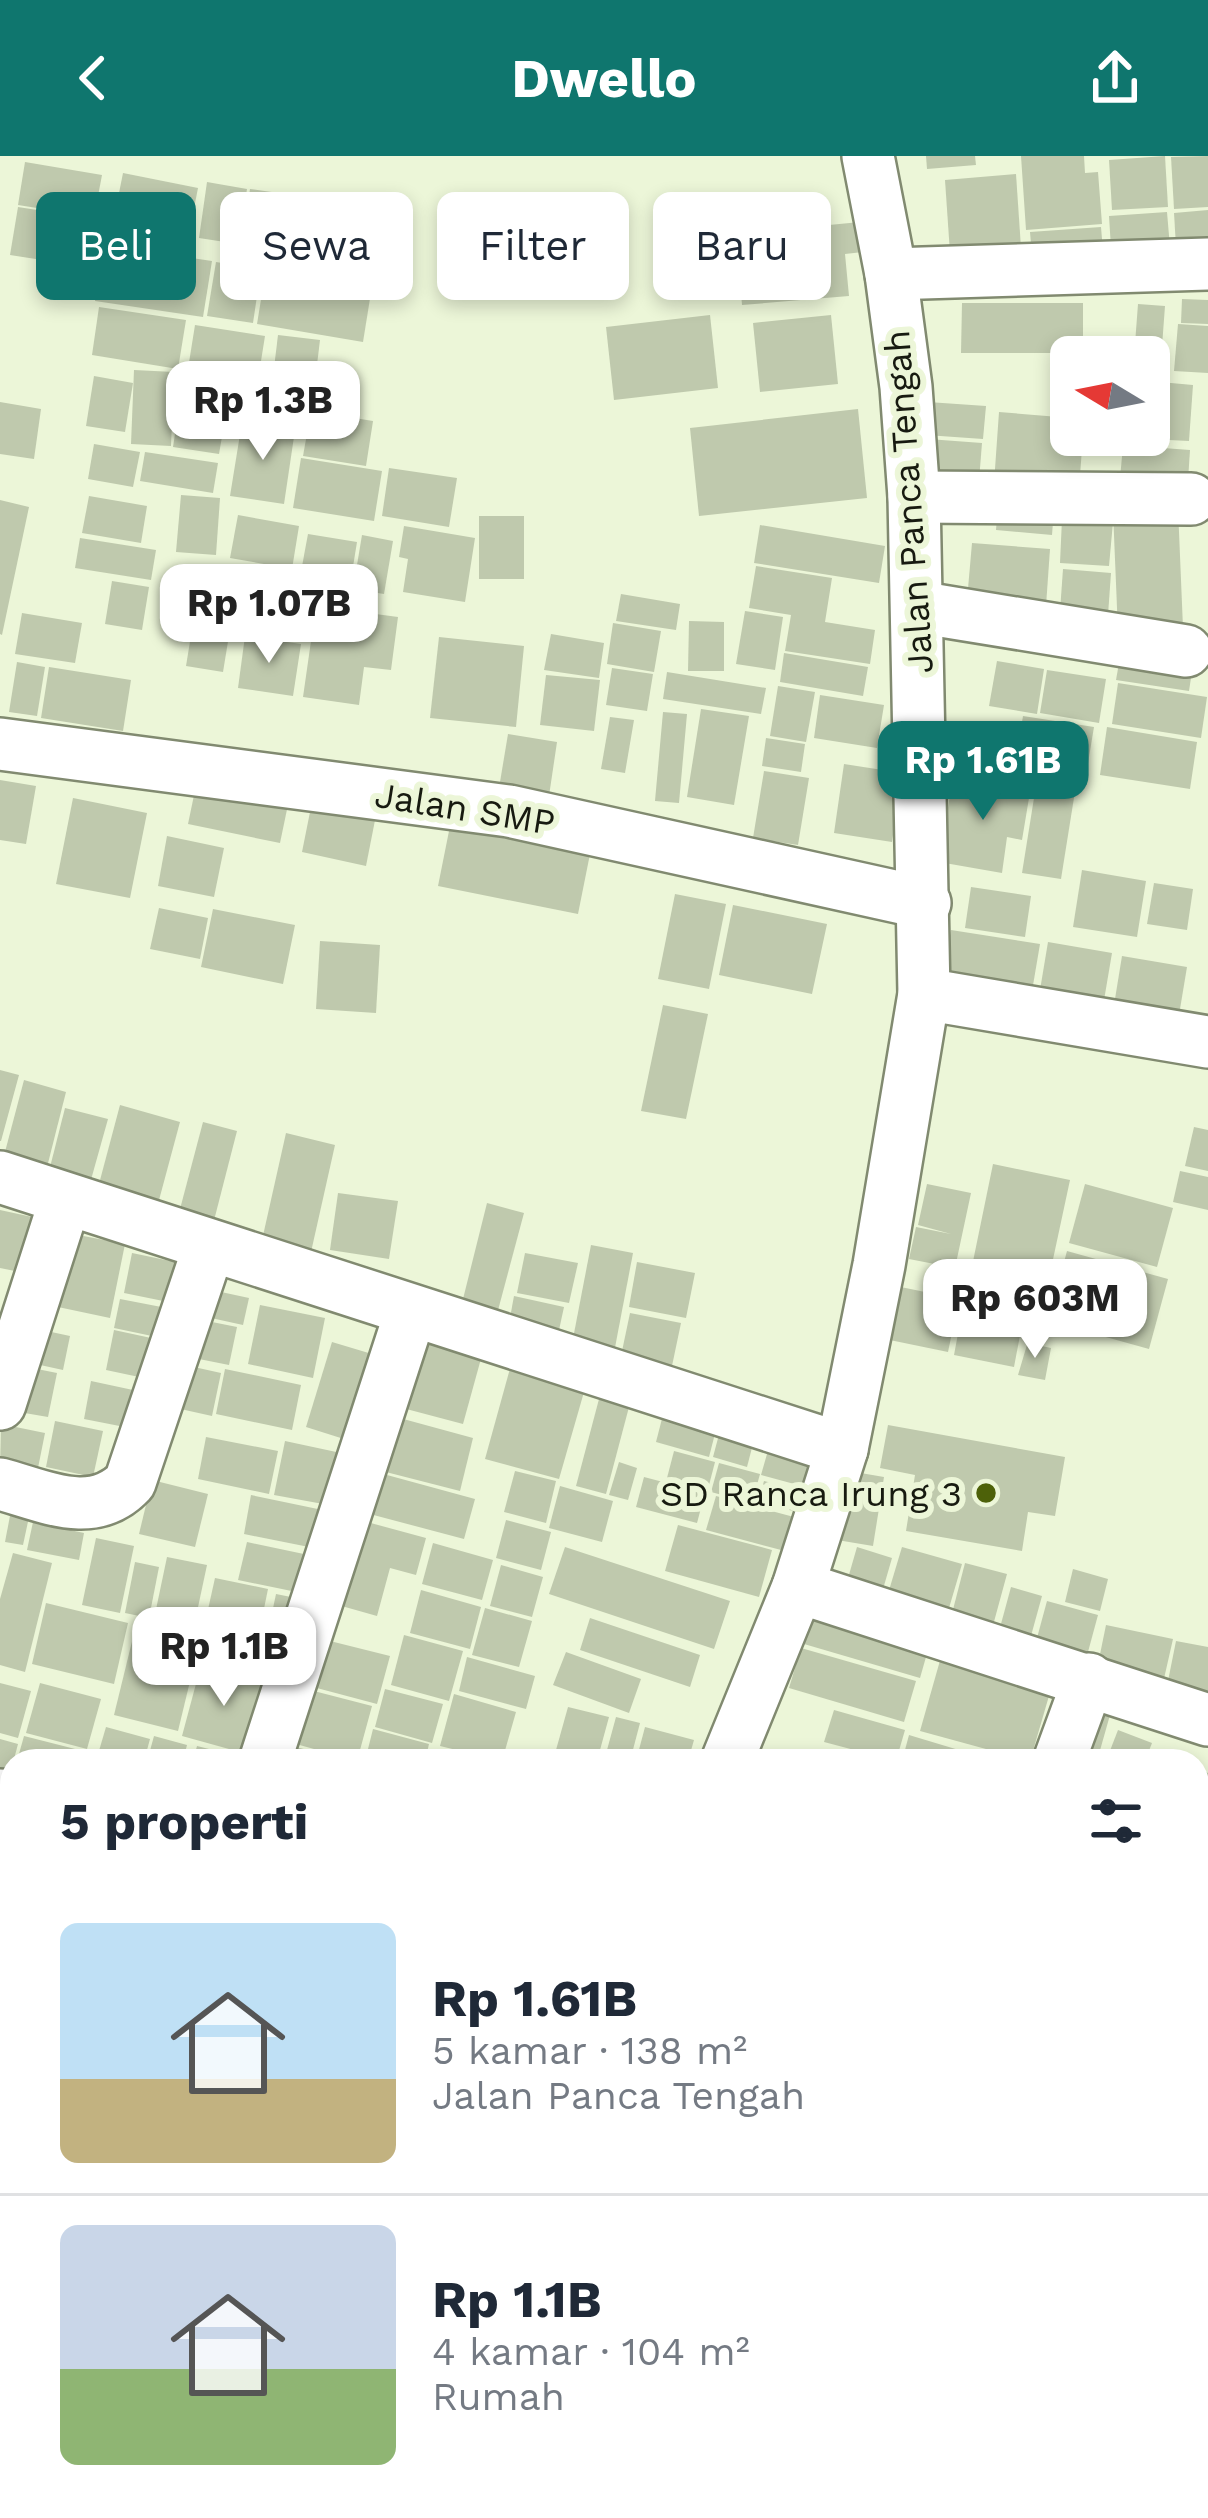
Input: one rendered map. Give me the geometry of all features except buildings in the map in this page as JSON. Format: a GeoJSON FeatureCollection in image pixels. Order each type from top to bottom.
{"type":"FeatureCollection","features":[{"type":"Feature","properties":{"kind":"street","name":"Jalan Panca Tengah"},"geometry":{"type":"LineString","coordinates":[[732,1749],[798,1587],[842,1450],[879,1265],[924,994],[914,497],[891,274],[868,156]]}},
{"type":"Feature","properties":{"kind":"street"},"geometry":{"type":"LineString","coordinates":[[891,274],[1208,264]]}},
{"type":"Feature","properties":{"kind":"street"},"geometry":{"type":"LineString","coordinates":[[914,497],[1191,499]]}},
{"type":"Feature","properties":{"kind":"street"},"geometry":{"type":"LineString","coordinates":[[917,607],[1186,651]]}},
{"type":"Feature","properties":{"kind":"street","name":"Jalan SMP"},"geometry":{"type":"LineString","coordinates":[[0,744],[508,812],[925,903]]}},
{"type":"Feature","properties":{"kind":"street"},"geometry":{"type":"LineString","coordinates":[[924,994],[1208,1042]]}},
{"type":"Feature","properties":{"kind":"street"},"geometry":{"type":"LineString","coordinates":[[0,1177],[842,1450]]}},
{"type":"Feature","properties":{"kind":"street"},"geometry":{"type":"LineString","coordinates":[[0,1405],[65,1201]]}},
{"type":"Feature","properties":{"kind":"street"},"geometry":{"type":"LineString","coordinates":[[0,1484],[69,1503],[92,1504],[115,1498],[130,1482],[209,1247]]}},
{"type":"Feature","properties":{"kind":"street"},"geometry":{"type":"LineString","coordinates":[[269,1749],[411,1311]]}},
{"type":"Feature","properties":{"kind":"street"},"geometry":{"type":"LineString","coordinates":[[798,1587],[1208,1720]]}},
{"type":"Feature","properties":{"kind":"street"},"geometry":{"type":"LineString","coordinates":[[1063,1749],[1089,1679]]}},
{"type":"Feature","properties":{"kind":"place","name":"SD Ranca Irung 3"},"geometry":{"type":"Point","coordinates":[986,1493]}}]}
